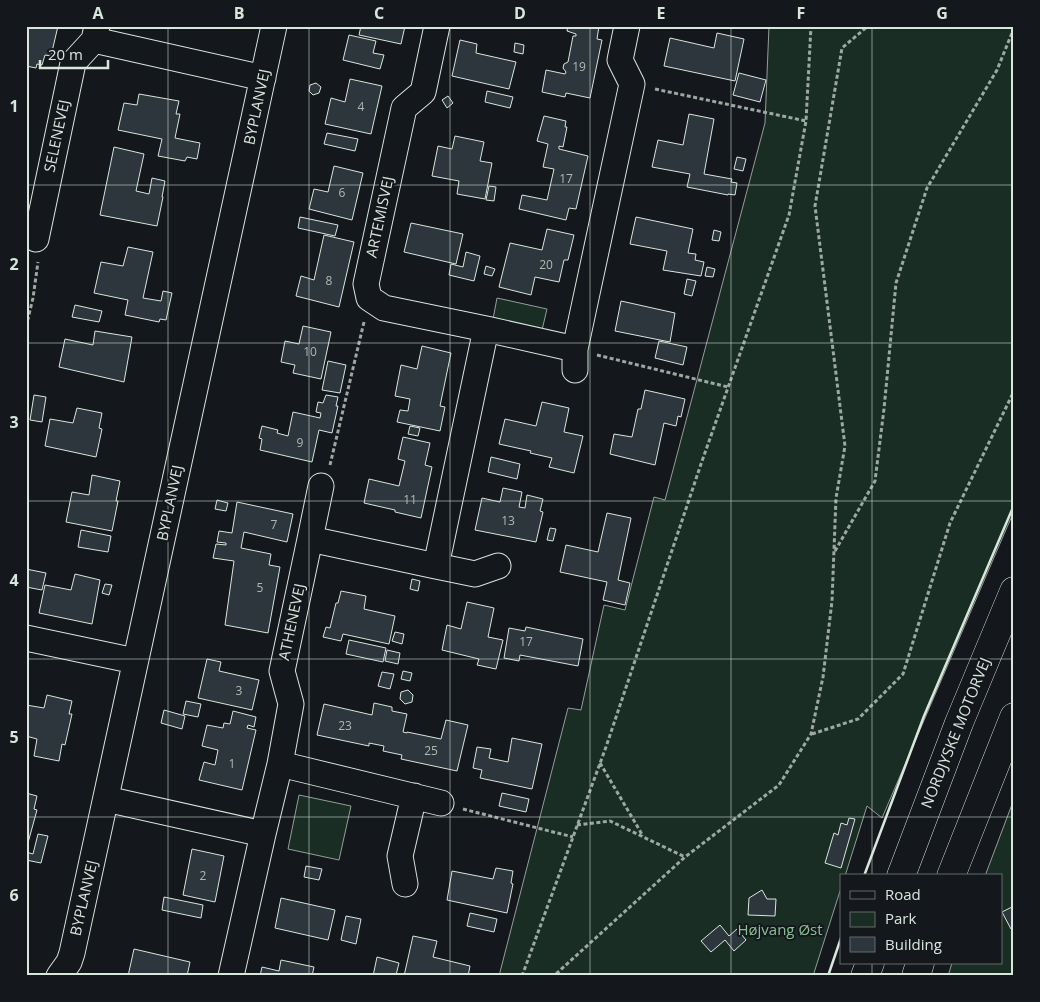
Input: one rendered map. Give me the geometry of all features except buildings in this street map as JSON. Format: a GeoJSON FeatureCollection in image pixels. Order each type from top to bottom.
{"type":"FeatureCollection","features":[{"type":"Feature","properties":{"kind":"highway","name":"NORDJYSKE MOTORVEJ"},"geometry":{"type":"LineString","coordinates":[[902,874],[959,723],[1014,591]]}},
{"type":"Feature","properties":{"kind":"highway"},"geometry":{"type":"LineString","coordinates":[[952,874],[1014,717]]}},
{"type":"Feature","properties":{"kind":"highway"},"geometry":{"type":"LineString","coordinates":[[865,976],[870,964]]}},
{"type":"Feature","properties":{"kind":"highway"},"geometry":{"type":"LineString","coordinates":[[916,976],[920,964]]}},
{"type":"Feature","properties":{"kind":"street","name":"BYPLANVEJ"},"geometry":{"type":"LineString","coordinates":[[59,976],[69,962],[72,953],[274,26]]}},
{"type":"Feature","properties":{"kind":"street","name":"ARTEMISVEJ"},"geometry":{"type":"LineString","coordinates":[[369,298],[366,284],[404,108],[423,92],[437,26]]}},
{"type":"Feature","properties":{"kind":"street"},"geometry":{"type":"LineString","coordinates":[[369,298],[384,308],[486,329],[575,359],[632,84],[620,60],[627,26]]}},
{"type":"Feature","properties":{"kind":"street","name":"SELENEVEJ"},"geometry":{"type":"LineString","coordinates":[[36,240],[73,63],[96,33],[263,78]]}},
{"type":"Feature","properties":{"kind":"street"},"geometry":{"type":"LineString","coordinates":[[436,566],[486,329]]}},
{"type":"Feature","properties":{"kind":"street","name":"ATHENEVEJ"},"geometry":{"type":"LineString","coordinates":[[231,976],[280,764],[291,704],[282,671],[321,486]]}},
{"type":"Feature","properties":{"kind":"street"},"geometry":{"type":"LineString","coordinates":[[310,539],[476,574],[498,566]]}},
{"type":"Feature","properties":{"kind":"street"},"geometry":{"type":"LineString","coordinates":[[26,638],[135,661]]}},
{"type":"Feature","properties":{"kind":"street"},"geometry":{"type":"LineString","coordinates":[[280,764],[441,803]]}},
{"type":"Feature","properties":{"kind":"street"},"geometry":{"type":"LineString","coordinates":[[405,884],[400,856],[414,796]]}},
{"type":"Feature","properties":{"kind":"street"},"geometry":{"type":"LineString","coordinates":[[106,799],[263,834]]}},
{"type":"Feature","properties":{"kind":"path"},"geometry":{"type":"LineString","coordinates":[[522,976],[600,763],[788,216],[806,121],[811,26]]}},
{"type":"Feature","properties":{"kind":"path"},"geometry":{"type":"LineString","coordinates":[[550,976],[557,973],[685,857],[779,785],[811,734],[823,677],[832,601],[836,498],[846,446],[814,206],[842,48],[868,26]]}},
{"type":"Feature","properties":{"kind":"path"},"geometry":{"type":"LineString","coordinates":[[834,553],[875,481],[896,283],[927,188],[996,70],[1014,28]]}},
{"type":"Feature","properties":{"kind":"path"},"geometry":{"type":"LineString","coordinates":[[632,84],[806,121]]}},
{"type":"Feature","properties":{"kind":"path"},"geometry":{"type":"LineString","coordinates":[[26,327],[33,298],[40,247],[36,240]]}},
{"type":"Feature","properties":{"kind":"path"},"geometry":{"type":"LineString","coordinates":[[321,486],[328,475],[369,298]]}},
{"type":"Feature","properties":{"kind":"path"},"geometry":{"type":"LineString","coordinates":[[575,359],[728,387]]}},
{"type":"Feature","properties":{"kind":"path"},"geometry":{"type":"LineString","coordinates":[[811,734],[858,719],[903,674],[950,523],[1014,391]]}},
{"type":"Feature","properties":{"kind":"path"},"geometry":{"type":"LineString","coordinates":[[600,763],[644,837]]}},
{"type":"Feature","properties":{"kind":"path"},"geometry":{"type":"LineString","coordinates":[[441,803],[573,837]]}},
{"type":"Feature","properties":{"kind":"path"},"geometry":{"type":"LineString","coordinates":[[577,825],[610,821],[685,857]]}},
{"type":"Feature","properties":{"kind":"green space","name":"Højvang Øst"},"geometry":{"type":"Polygon","coordinates":[[[769,26],[1014,26],[1014,511],[882,818],[867,806],[846,874],[840,874],[840,891],[813,976],[499,976],[568,708],[581,710],[604,605],[625,610],[654,497],[665,500],[765,123],[769,26]]]}},
{"type":"Feature","properties":{"kind":"green space"},"geometry":{"type":"Polygon","coordinates":[[[497,298],[547,309],[542,330],[493,319],[497,298]]]}},
{"type":"Feature","properties":{"kind":"green space"},"geometry":{"type":"Polygon","coordinates":[[[299,795],[351,806],[339,860],[288,849],[299,795]]]}},
{"type":"Feature","properties":{"kind":"green space"},"geometry":{"type":"Polygon","coordinates":[[[1014,799],[1014,976],[948,976],[952,964],[1002,964],[1002,874],[986,874],[1014,799]]]}},
{"type":"Feature","properties":{"kind":"wall"},"geometry":{"type":"LineString","coordinates":[[865,874],[924,716],[1014,505]]}},
{"type":"Feature","properties":{"kind":"wall"},"geometry":{"type":"LineString","coordinates":[[828,976],[840,941]]}}]}
